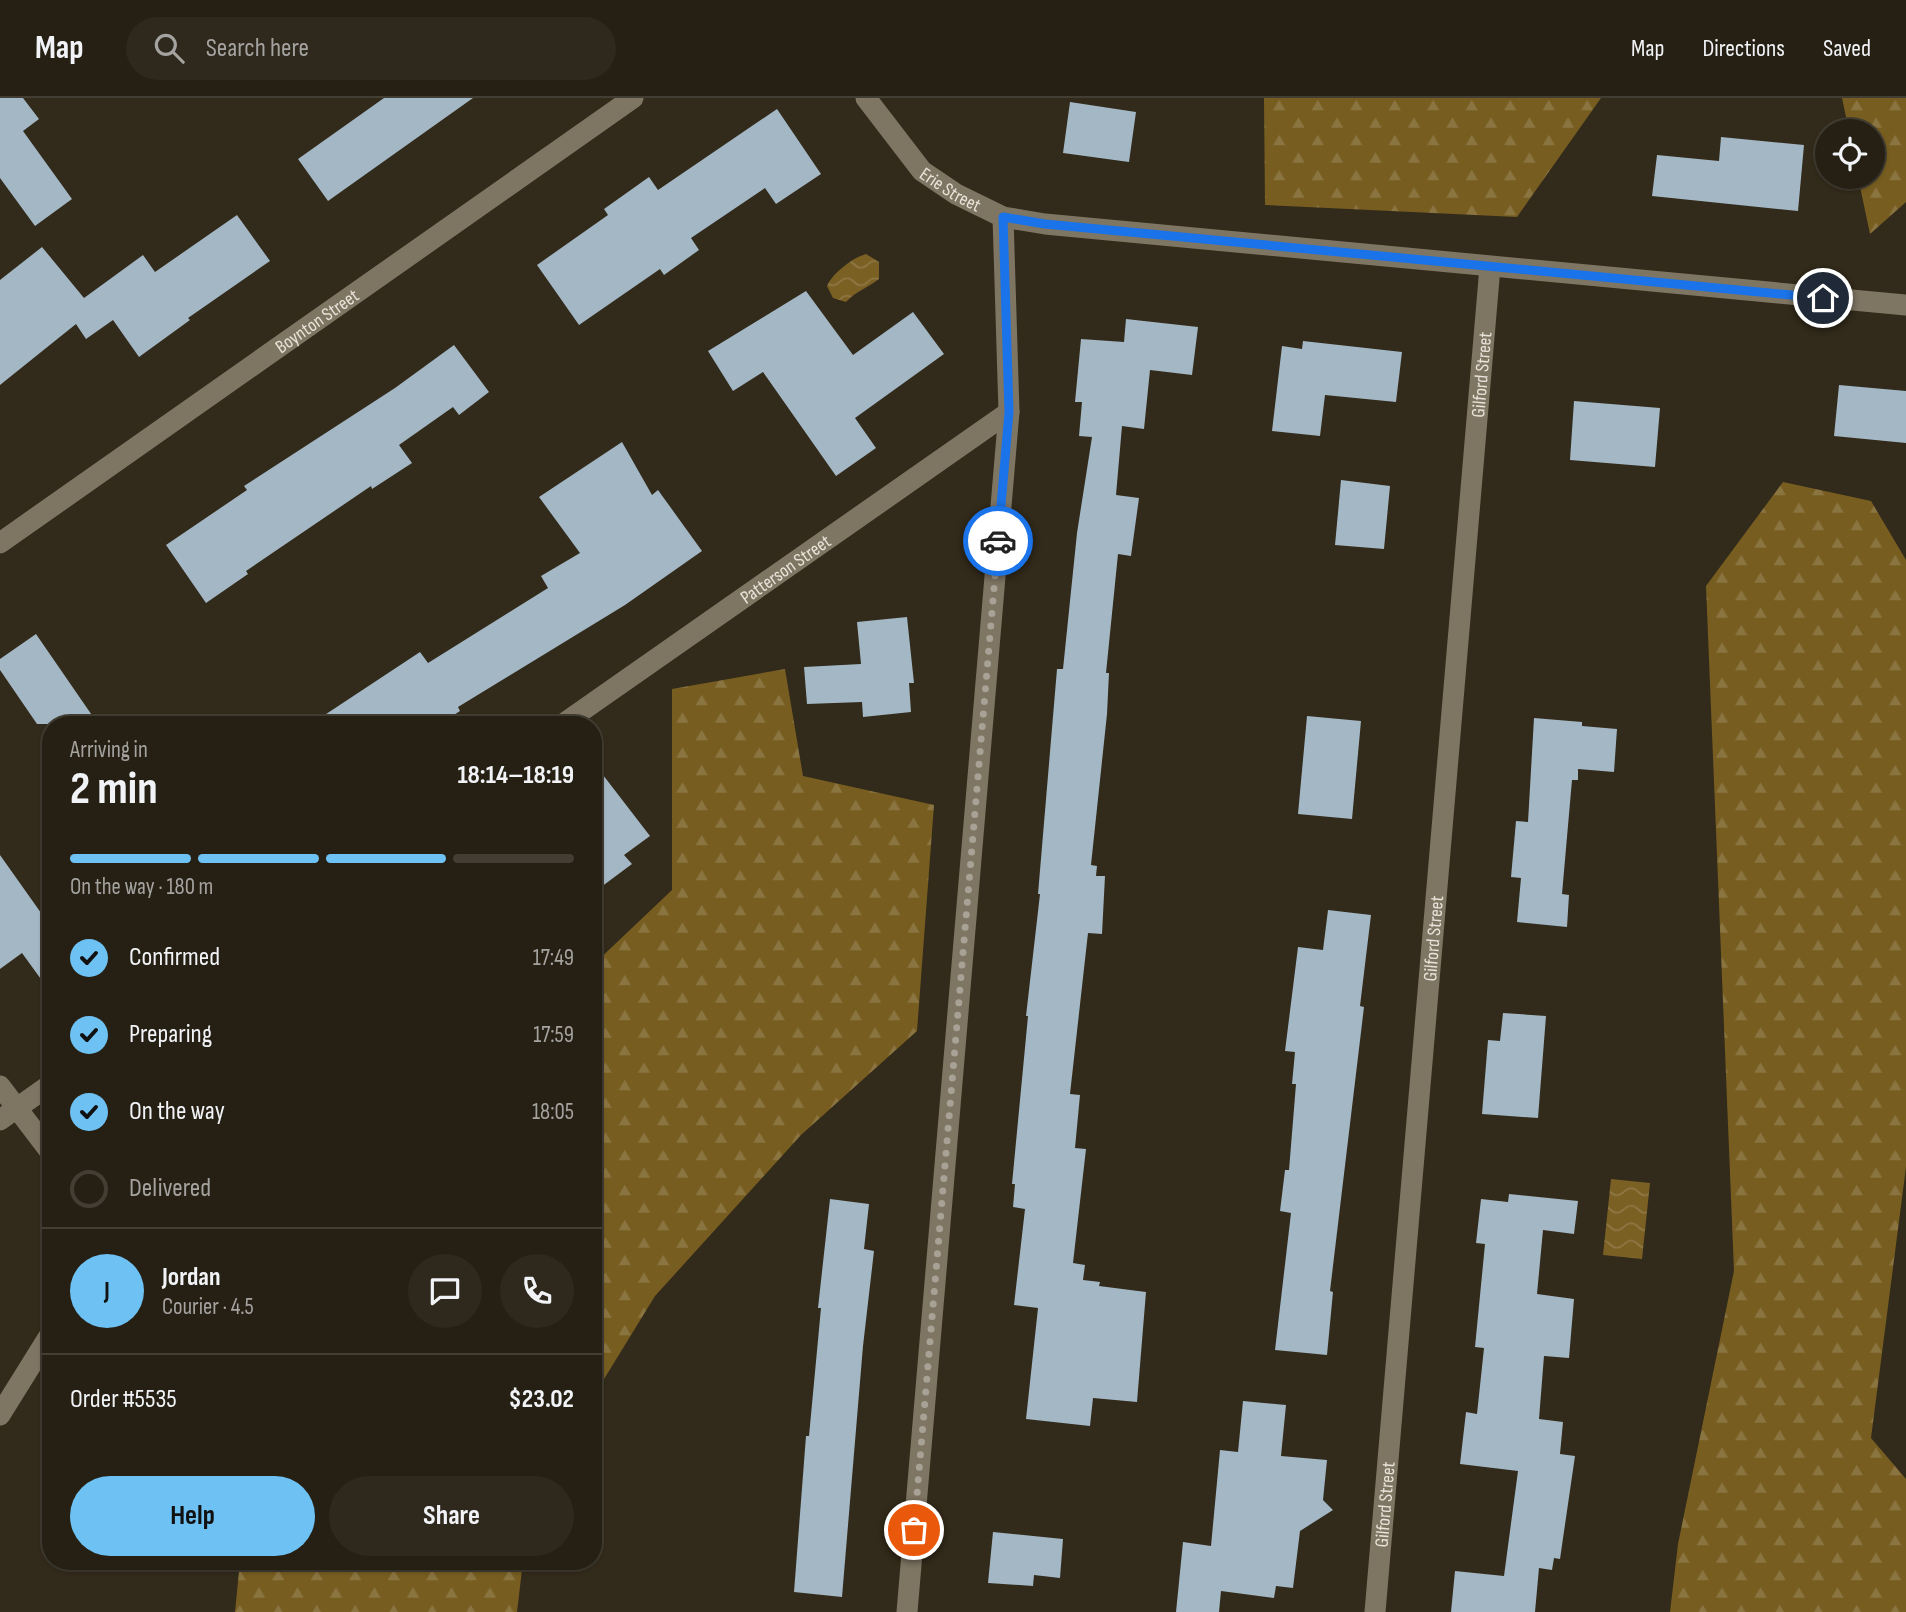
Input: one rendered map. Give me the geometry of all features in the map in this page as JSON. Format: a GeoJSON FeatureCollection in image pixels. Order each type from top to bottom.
{"type":"FeatureCollection","features":[{"type":"Feature","properties":{"kind":"street","name":"Boynton Street"},"geometry":{"type":"LineString","coordinates":[[0,543],[633,98]]}},
{"type":"Feature","properties":{"kind":"street","name":"Erie Street"},"geometry":{"type":"LineString","coordinates":[[866,98],[922,171],[956,194],[1003,217],[1045,224],[1906,305]]}},
{"type":"Feature","properties":{"kind":"street"},"geometry":{"type":"LineString","coordinates":[[906,1612],[1009,412],[1003,217]]}},
{"type":"Feature","properties":{"kind":"street","name":"Gilford Street"},"geometry":{"type":"LineString","coordinates":[[1375,1612],[1490,267]]}},
{"type":"Feature","properties":{"kind":"street","name":"Patterson Street"},"geometry":{"type":"LineString","coordinates":[[574,716],[1009,412]]}},
{"type":"Feature","properties":{"kind":"street"},"geometry":{"type":"LineString","coordinates":[[0,1086],[8,1114],[42,1145]]}},
{"type":"Feature","properties":{"kind":"street"},"geometry":{"type":"LineString","coordinates":[[8,1114],[42,1090]]}},
{"type":"Feature","properties":{"kind":"street"},"geometry":{"type":"LineString","coordinates":[[0,1415],[42,1347]]}},
{"type":"Feature","properties":{"kind":"green space"},"geometry":{"type":"Polygon","coordinates":[[[1264,98],[1601,98],[1517,217],[1265,205],[1264,98]]]}},
{"type":"Feature","properties":{"kind":"green space"},"geometry":{"type":"Polygon","coordinates":[[[1842,98],[1906,98],[1906,202],[1870,234],[1861,189],[1885,189],[1885,119],[1846,119],[1842,98]]]}},
{"type":"Feature","properties":{"kind":"green space"},"geometry":{"type":"Polygon","coordinates":[[[1783,482],[1871,501],[1906,560],[1906,1167],[1871,1438],[1906,1479],[1906,1612],[1670,1612],[1678,1544],[1734,1271],[1706,586],[1783,482]]]}},
{"type":"Feature","properties":{"kind":"green space"},"geometry":{"type":"Polygon","coordinates":[[[785,669],[803,776],[934,805],[917,1031],[801,1135],[655,1296],[602,1382],[602,956],[672,890],[672,689],[785,669]]]}},
{"type":"Feature","properties":{"kind":"green space"},"geometry":{"type":"Polygon","coordinates":[[[239,1570],[522,1570],[517,1612],[235,1612],[239,1570]]]}},
{"type":"Feature","properties":{"kind":"water"},"geometry":{"type":"Polygon","coordinates":[[[866,254],[879,262],[879,279],[846,302],[833,298],[827,286],[830,281],[843,267],[866,254]]]}},
{"type":"Feature","properties":{"kind":"water"},"geometry":{"type":"Polygon","coordinates":[[[1611,1179],[1650,1183],[1642,1259],[1603,1255],[1611,1179]]]}},
{"type":"Feature","properties":{"kind":"building"},"geometry":{"type":"Polygon","coordinates":[[[0,98],[23,98],[39,119],[23,131],[72,199],[35,226],[0,178],[0,98]]]}},
{"type":"Feature","properties":{"kind":"building"},"geometry":{"type":"Polygon","coordinates":[[[384,98],[473,98],[328,201],[298,159],[384,98]]]}},
{"type":"Feature","properties":{"kind":"building"},"geometry":{"type":"Polygon","coordinates":[[[1070,102],[1136,112],[1129,162],[1063,153],[1070,102]]]}},
{"type":"Feature","properties":{"kind":"building"},"geometry":{"type":"Polygon","coordinates":[[[777,109],[821,174],[776,204],[765,188],[691,238],[699,250],[664,275],[660,269],[579,325],[537,265],[608,215],[604,209],[649,177],[658,190],[777,109]]]}},
{"type":"Feature","properties":{"kind":"building"},"geometry":{"type":"Polygon","coordinates":[[[1721,137],[1804,145],[1798,211],[1652,196],[1657,155],[1719,161],[1721,137]]]}},
{"type":"Feature","properties":{"kind":"building"},"geometry":{"type":"Polygon","coordinates":[[[237,215],[270,261],[188,318],[190,320],[139,357],[113,320],[86,339],[76,324],[0,385],[0,280],[42,247],[84,298],[143,255],[155,272],[237,215]]]}},
{"type":"Feature","properties":{"kind":"building"},"geometry":{"type":"Polygon","coordinates":[[[806,291],[853,355],[913,312],[944,354],[855,418],[876,448],[836,476],[763,372],[733,391],[708,351],[806,291]]]}},
{"type":"Feature","properties":{"kind":"building"},"geometry":{"type":"Polygon","coordinates":[[[1126,319],[1198,327],[1192,375],[1150,370],[1144,429],[1122,426],[1116,495],[1139,498],[1131,556],[1118,554],[1106,673],[1109,673],[1107,714],[1091,865],[1097,866],[1096,876],[1105,876],[1102,934],[1088,933],[1070,1094],[1080,1095],[1075,1148],[1086,1149],[1073,1263],[1085,1265],[1083,1280],[1100,1282],[1099,1286],[1146,1292],[1137,1402],[1093,1398],[1090,1426],[1026,1419],[1038,1308],[1014,1305],[1025,1209],[1013,1207],[1015,1184],[1012,1184],[1026,1016],[1040,894],[1057,669],[1063,669],[1077,533],[1092,437],[1079,436],[1082,402],[1075,402],[1081,339],[1124,342],[1126,319]]]}},
{"type":"Feature","properties":{"kind":"building"},"geometry":{"type":"Polygon","coordinates":[[[1303,341],[1402,352],[1396,402],[1325,395],[1320,436],[1272,431],[1282,346],[1302,349],[1303,341]]]}},
{"type":"Feature","properties":{"kind":"building"},"geometry":{"type":"Polygon","coordinates":[[[454,345],[489,392],[459,415],[453,407],[399,445],[412,463],[372,489],[371,486],[246,571],[248,574],[206,603],[166,545],[247,490],[244,486],[395,388],[454,345]]]}},
{"type":"Feature","properties":{"kind":"building"},"geometry":{"type":"Polygon","coordinates":[[[1839,385],[1906,391],[1906,443],[1834,436],[1839,385]]]}},
{"type":"Feature","properties":{"kind":"building"},"geometry":{"type":"Polygon","coordinates":[[[1574,401],[1660,408],[1655,467],[1570,460],[1574,401]]]}},
{"type":"Feature","properties":{"kind":"building"},"geometry":{"type":"Polygon","coordinates":[[[622,442],[652,495],[658,490],[702,551],[625,605],[458,707],[460,711],[452,716],[323,716],[420,652],[428,663],[548,588],[541,576],[580,553],[539,497],[622,442]]]}},
{"type":"Feature","properties":{"kind":"building"},"geometry":{"type":"Polygon","coordinates":[[[1341,480],[1390,486],[1384,549],[1335,545],[1341,480]]]}},
{"type":"Feature","properties":{"kind":"building"},"geometry":{"type":"Polygon","coordinates":[[[907,617],[914,683],[909,683],[911,712],[863,717],[862,702],[807,704],[804,667],[861,664],[857,622],[907,617]]]}},
{"type":"Feature","properties":{"kind":"building"},"geometry":{"type":"Polygon","coordinates":[[[36,634],[92,716],[42,716],[42,724],[37,724],[0,670],[0,659],[36,634]]]}},
{"type":"Feature","properties":{"kind":"building"},"geometry":{"type":"Polygon","coordinates":[[[1307,716],[1361,721],[1352,819],[1298,814],[1307,716]]]}},
{"type":"Feature","properties":{"kind":"building"},"geometry":{"type":"Polygon","coordinates":[[[1534,718],[1582,722],[1582,726],[1617,729],[1614,772],[1578,769],[1578,780],[1572,780],[1562,894],[1569,895],[1567,927],[1517,922],[1521,878],[1511,877],[1516,821],[1528,822],[1534,718]]]}},
{"type":"Feature","properties":{"kind":"building"},"geometry":{"type":"Polygon","coordinates":[[[602,774],[650,836],[624,855],[632,864],[602,886],[602,774]]]}},
{"type":"Feature","properties":{"kind":"building"},"geometry":{"type":"Polygon","coordinates":[[[0,855],[42,914],[42,981],[22,953],[0,969],[0,855]]]}},
{"type":"Feature","properties":{"kind":"building"},"geometry":{"type":"Polygon","coordinates":[[[1328,910],[1371,915],[1360,1006],[1364,1007],[1330,1291],[1333,1292],[1327,1355],[1275,1350],[1291,1213],[1280,1211],[1285,1170],[1289,1170],[1296,1084],[1292,1084],[1295,1052],[1285,1051],[1298,947],[1323,950],[1328,910]]]}},
{"type":"Feature","properties":{"kind":"building"},"geometry":{"type":"Polygon","coordinates":[[[1503,1013],[1546,1016],[1538,1118],[1482,1114],[1488,1040],[1500,1041],[1503,1013]]]}},
{"type":"Feature","properties":{"kind":"building"},"geometry":{"type":"Polygon","coordinates":[[[1509,1194],[1578,1201],[1574,1234],[1543,1230],[1537,1294],[1574,1299],[1569,1358],[1544,1356],[1539,1419],[1563,1422],[1560,1454],[1575,1456],[1560,1559],[1554,1558],[1552,1570],[1539,1568],[1535,1612],[1451,1612],[1455,1571],[1504,1576],[1518,1471],[1460,1464],[1466,1412],[1477,1414],[1484,1348],[1475,1347],[1485,1244],[1476,1243],[1481,1199],[1508,1202],[1509,1194]]]}},
{"type":"Feature","properties":{"kind":"building"},"geometry":{"type":"Polygon","coordinates":[[[830,1199],[869,1204],[864,1249],[874,1251],[863,1346],[842,1597],[794,1592],[806,1436],[809,1436],[821,1308],[818,1308],[830,1199]]]}},
{"type":"Feature","properties":{"kind":"building"},"geometry":{"type":"Polygon","coordinates":[[[1243,1401],[1286,1405],[1281,1456],[1327,1460],[1323,1500],[1333,1510],[1300,1531],[1293,1588],[1276,1586],[1274,1598],[1221,1591],[1219,1612],[1176,1612],[1183,1542],[1211,1546],[1220,1450],[1238,1452],[1243,1401]]]}},
{"type":"Feature","properties":{"kind":"building"},"geometry":{"type":"Polygon","coordinates":[[[993,1532],[1063,1539],[1060,1578],[1034,1575],[1033,1586],[988,1583],[993,1532]]]}},
{"type":"Feature","properties":{"kind":"way so far"},"geometry":{"type":"LineString","coordinates":[[914,1530],[998,541]]}},
{"type":"Feature","properties":{"kind":"route"},"geometry":{"type":"LineString","coordinates":[[998,541],[1009,412],[1003,217],[1045,224],[1823,298]]}}]}
